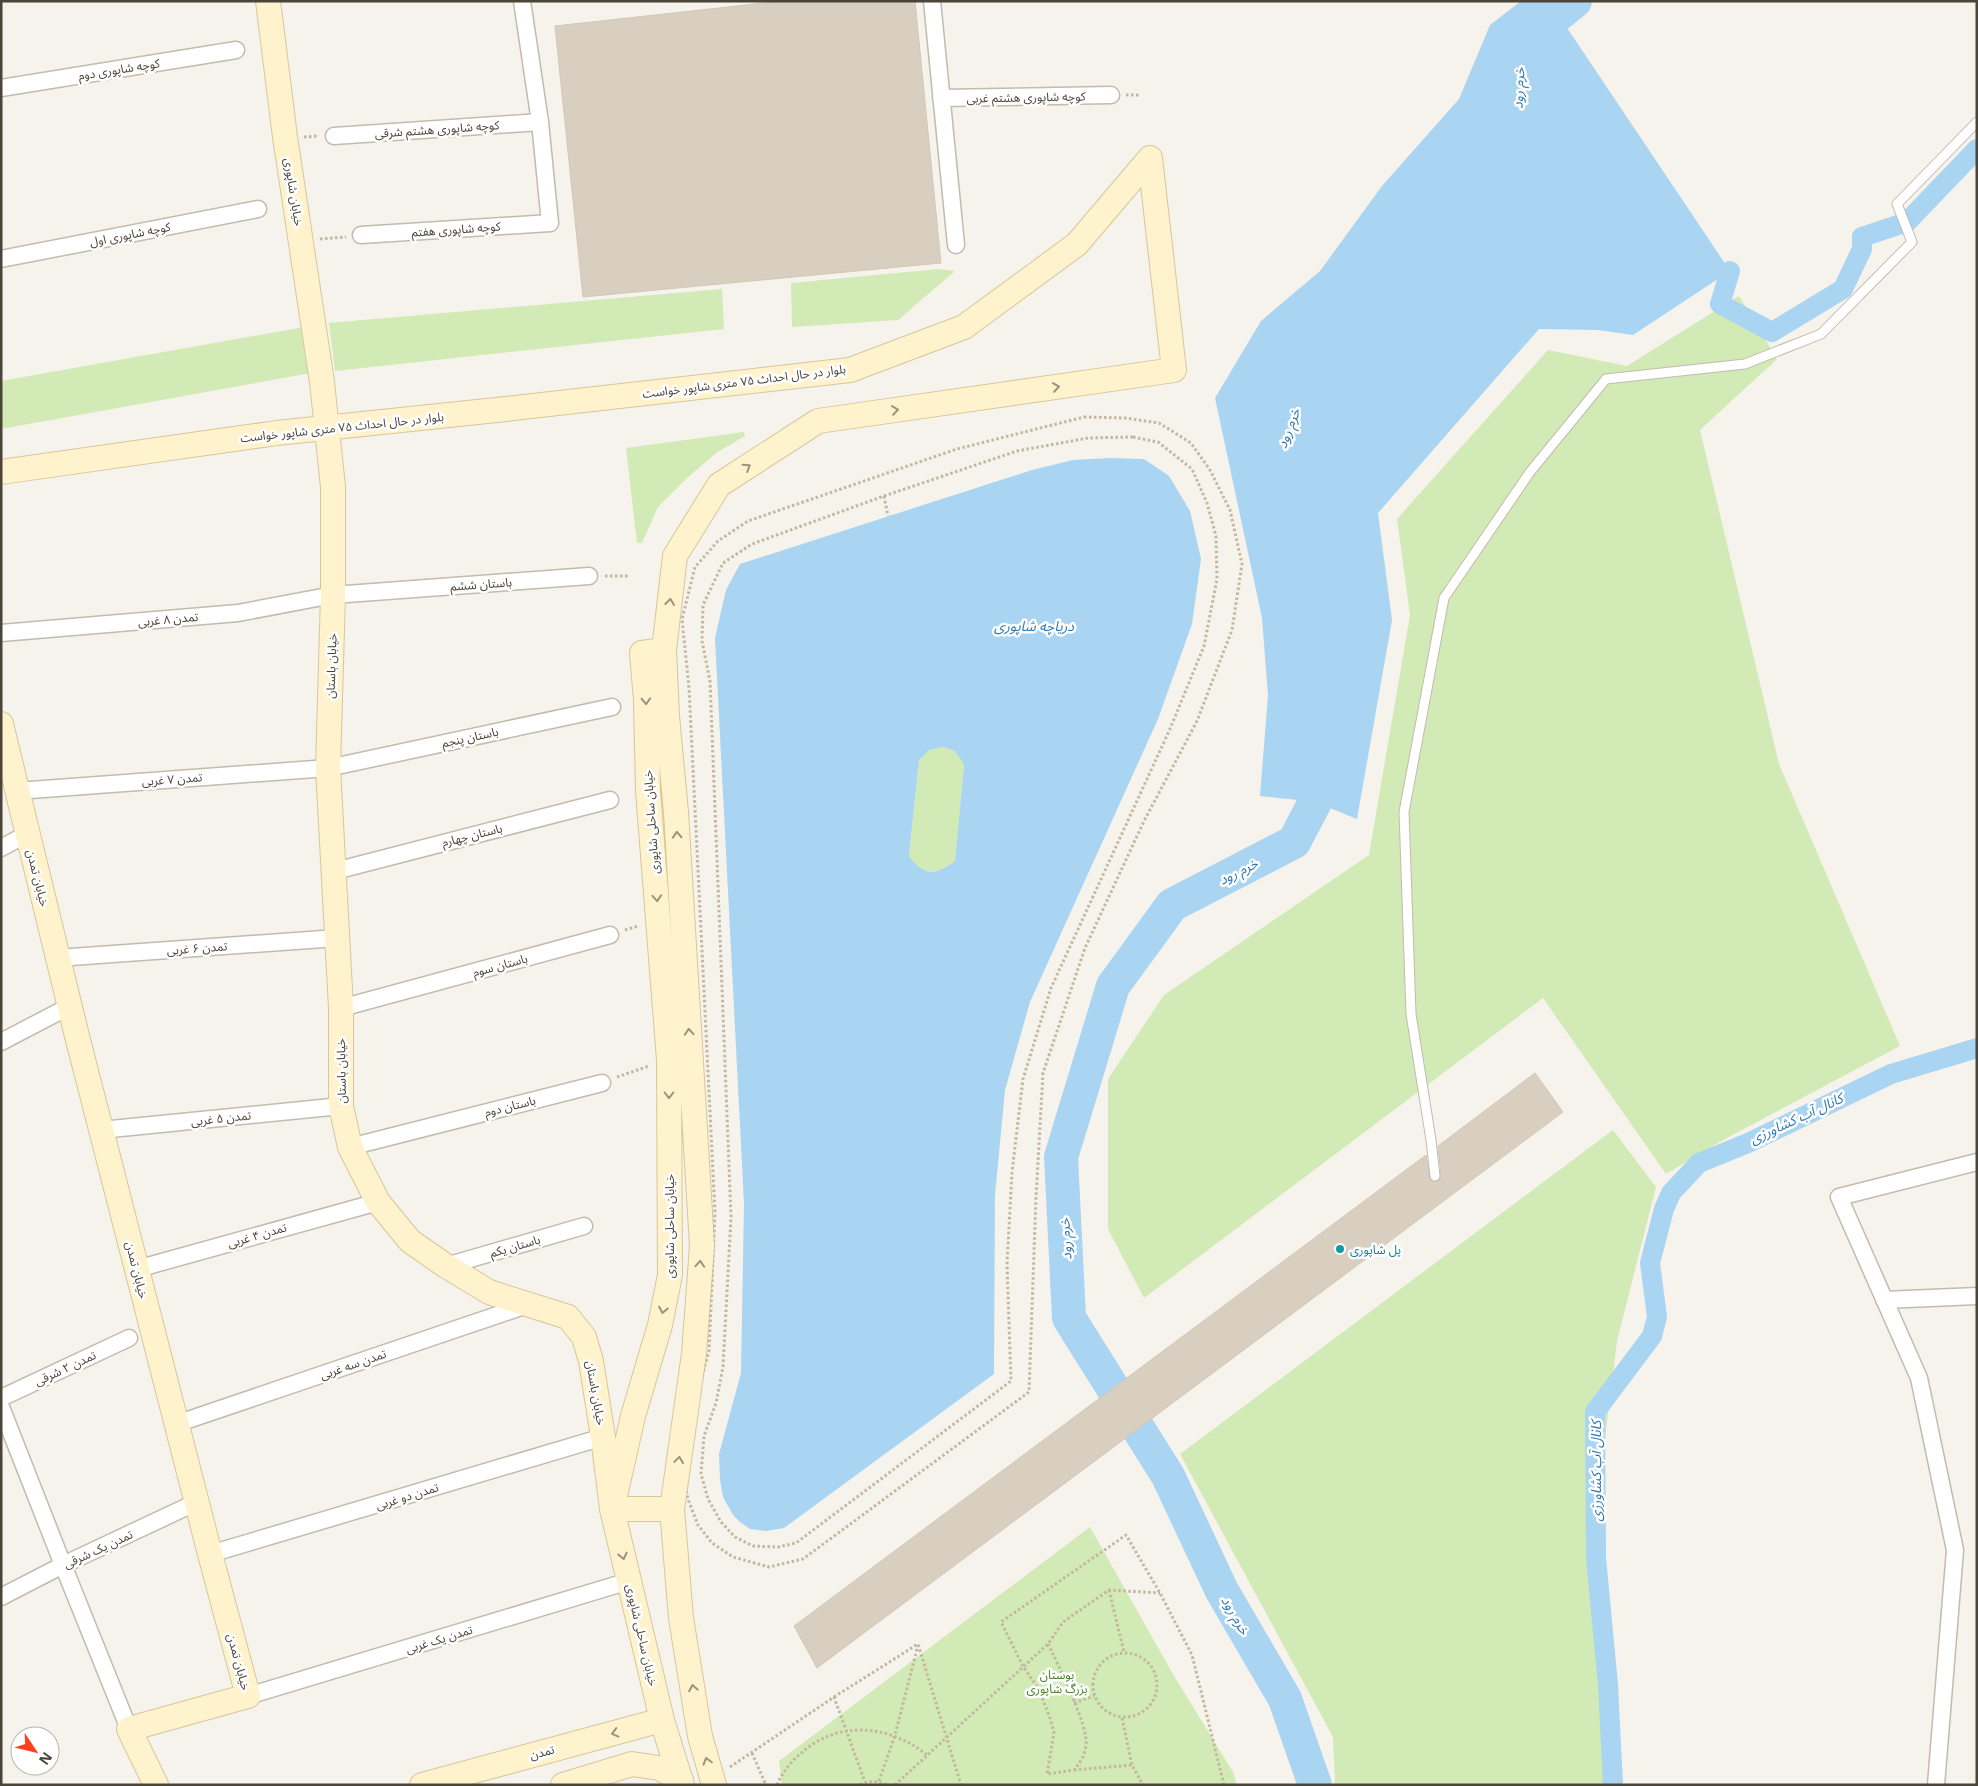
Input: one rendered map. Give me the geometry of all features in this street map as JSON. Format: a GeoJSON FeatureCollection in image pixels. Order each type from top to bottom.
{"type":"FeatureCollection","features":[{"type":"Feature","properties":{"kind":"street","name":"خیابان شاپوری"},"geometry":{"type":"LineString","coordinates":[[268,1],[285,137],[322,382],[327,427]]}},
{"type":"Feature","properties":{"kind":"street"},"geometry":{"type":"LineString","coordinates":[[522,1],[540,122]]}},
{"type":"Feature","properties":{"kind":"street"},"geometry":{"type":"LineString","coordinates":[[932,1],[956,245]]}},
{"type":"Feature","properties":{"kind":"street","name":"کوچه شاپوری دوم"},"geometry":{"type":"LineString","coordinates":[[1,88],[236,50]]}},
{"type":"Feature","properties":{"kind":"street","name":"کوچه شاپوری هشتم غربی"},"geometry":{"type":"LineString","coordinates":[[941,98],[1111,95]]}},
{"type":"Feature","properties":{"kind":"street","name":"کوچه شاپوری هشتم شرقی"},"geometry":{"type":"LineString","coordinates":[[334,136],[540,122]]}},
{"type":"Feature","properties":{"kind":"street","name":"کوچه شاپوری هفتم"},"geometry":{"type":"LineString","coordinates":[[361,235],[550,223],[540,122]]}},
{"type":"Feature","properties":{"kind":"street","name":"بلوار در حال احداث ۷۵ متری شاپور خواست"},"geometry":{"type":"LineString","coordinates":[[1,472],[327,427],[850,370],[964,327],[1077,244],[1150,158],[1174,370],[818,421],[719,485],[675,556],[653,651]]}},
{"type":"Feature","properties":{"kind":"street","name":"کوچه شاپوری اول"},"geometry":{"type":"LineString","coordinates":[[1,259],[258,209]]}},
{"type":"Feature","properties":{"kind":"street","name":"خیابان باستان"},"geometry":{"type":"LineString","coordinates":[[327,427],[333,487],[333,594],[328,768],[341,1008],[341,1106],[350,1147],[378,1202],[410,1241],[489,1292],[568,1317],[584,1336],[591,1361],[612,1509]]}},
{"type":"Feature","properties":{"kind":"street","name":"باستان ششم"},"geometry":{"type":"LineString","coordinates":[[333,594],[589,576]]}},
{"type":"Feature","properties":{"kind":"street","name":"تمدن ۸ غربی"},"geometry":{"type":"LineString","coordinates":[[1,633],[238,613],[333,594]]}},
{"type":"Feature","properties":{"kind":"street","name":"خیابان ساحلی شاپوری"},"geometry":{"type":"LineString","coordinates":[[653,651],[646,700],[648,791],[658,919],[680,1058],[702,1246],[694,1354],[672,1509],[682,1618],[700,1736],[713,1781]]}},
{"type":"Feature","properties":{"kind":"street","name":"خیابان ساحلی شاپوری"},"geometry":{"type":"LineString","coordinates":[[653,651],[667,716],[676,812],[682,935],[680,1058],[670,1275],[660,1325],[634,1416],[612,1509],[662,1720],[681,1782]]}},
{"type":"Feature","properties":{"kind":"street","name":"باستان پنجم"},"geometry":{"type":"LineString","coordinates":[[328,768],[612,707]]}},
{"type":"Feature","properties":{"kind":"street","name":"خیابان تمدن"},"geometry":{"type":"LineString","coordinates":[[1,724],[57,958],[176,1424],[248,1696],[130,1729]]}},
{"type":"Feature","properties":{"kind":"street","name":"تمدن ۷ غربی"},"geometry":{"type":"LineString","coordinates":[[17,790],[328,768]]}},
{"type":"Feature","properties":{"kind":"street","name":"باستان چهارم"},"geometry":{"type":"LineString","coordinates":[[335,871],[610,800]]}},
{"type":"Feature","properties":{"kind":"street"},"geometry":{"type":"LineString","coordinates":[[1,848],[27,834]]}},
{"type":"Feature","properties":{"kind":"street","name":"باستان سوم"},"geometry":{"type":"LineString","coordinates":[[341,1008],[610,935]]}},
{"type":"Feature","properties":{"kind":"street","name":"تمدن ۶ غربی"},"geometry":{"type":"LineString","coordinates":[[57,958],[336,938]]}},
{"type":"Feature","properties":{"kind":"street"},"geometry":{"type":"LineString","coordinates":[[1,1042],[70,1006]]}},
{"type":"Feature","properties":{"kind":"street","name":"باستان دوم"},"geometry":{"type":"LineString","coordinates":[[350,1147],[602,1083]]}},
{"type":"Feature","properties":{"kind":"street","name":"تمدن ۵ غربی"},"geometry":{"type":"LineString","coordinates":[[102,1130],[341,1106]]}},
{"type":"Feature","properties":{"kind":"street"},"geometry":{"type":"LineString","coordinates":[[1936,1785],[1955,1550],[1919,1378],[1839,1197],[1977,1162]]}},
{"type":"Feature","properties":{"kind":"street","name":"تمدن ۴ غربی"},"geometry":{"type":"LineString","coordinates":[[137,1269],[378,1202]]}},
{"type":"Feature","properties":{"kind":"street","name":"باستان یکم"},"geometry":{"type":"LineString","coordinates":[[446,1266],[584,1226]]}},
{"type":"Feature","properties":{"kind":"street"},"geometry":{"type":"LineString","coordinates":[[1884,1300],[1977,1296]]}},
{"type":"Feature","properties":{"kind":"street","name":"تمدن سه غربی"},"geometry":{"type":"LineString","coordinates":[[176,1424],[530,1304]]}},
{"type":"Feature","properties":{"kind":"street","name":"تمدن ۲ شرقی"},"geometry":{"type":"LineString","coordinates":[[1,1398],[129,1338]]}},
{"type":"Feature","properties":{"kind":"street"},"geometry":{"type":"LineString","coordinates":[[1,1408],[62,1565],[130,1729],[156,1785]]}},
{"type":"Feature","properties":{"kind":"street","name":"تمدن دو غربی"},"geometry":{"type":"LineString","coordinates":[[210,1554],[603,1437]]}},
{"type":"Feature","properties":{"kind":"street","name":"تمدن یک شرقی"},"geometry":{"type":"LineString","coordinates":[[1,1598],[62,1565],[197,1502]]}},
{"type":"Feature","properties":{"kind":"street"},"geometry":{"type":"LineString","coordinates":[[612,1509],[672,1509]]}},
{"type":"Feature","properties":{"kind":"street","name":"تمدن یک غربی"},"geometry":{"type":"LineString","coordinates":[[248,1696],[629,1582]]}},
{"type":"Feature","properties":{"kind":"street","name":"تمدن"},"geometry":{"type":"LineString","coordinates":[[422,1785],[662,1720]]}},
{"type":"Feature","properties":{"kind":"street"},"geometry":{"type":"LineString","coordinates":[[563,1785],[632,1764],[659,1768],[681,1782]]}},
{"type":"Feature","properties":{"kind":"lane"},"geometry":{"type":"LineString","coordinates":[[1435,1176],[1411,1014],[1404,812],[1444,598],[1530,472],[1606,379],[1746,364],[1821,334],[1912,242],[1897,204],[1977,122]]}},
{"type":"Feature","properties":{"kind":"path"},"geometry":{"type":"LineString","coordinates":[[285,137],[334,136]]}},
{"type":"Feature","properties":{"kind":"path"},"geometry":{"type":"LineString","coordinates":[[301,241],[361,235]]}},
{"type":"Feature","properties":{"kind":"path"},"geometry":{"type":"LineString","coordinates":[[1084,417],[1125,418],[1159,423],[1191,444],[1210,470],[1230,510],[1242,564],[1232,630],[1197,721],[1144,822],[1086,948],[1043,1073],[1029,1392],[803,1559],[769,1566],[733,1557],[712,1543],[698,1524],[689,1502],[683,1478],[684,1442],[708,1351],[715,1213],[689,688],[682,619],[695,567],[718,541],[748,521],[957,449],[1084,417]]}},
{"type":"Feature","properties":{"kind":"path"},"geometry":{"type":"LineString","coordinates":[[1132,437],[1158,442],[1192,469],[1207,503],[1216,536],[1217,579],[1204,646],[1170,729],[1050,988],[1023,1079],[1012,1172],[1007,1264],[1012,1380],[796,1543],[778,1547],[753,1546],[735,1537],[720,1522],[708,1499],[701,1474],[704,1436],[716,1403],[723,1367],[731,1217],[710,681],[702,641],[703,605],[723,563],[752,544],[884,496],[1017,451],[1088,438],[1132,437]]}},
{"type":"Feature","properties":{"kind":"path"},"geometry":{"type":"LineString","coordinates":[[884,496],[888,516]]}},
{"type":"Feature","properties":{"kind":"path"},"geometry":{"type":"LineString","coordinates":[[589,576],[630,576]]}},
{"type":"Feature","properties":{"kind":"path"},"geometry":{"type":"LineString","coordinates":[[610,935],[658,919]]}},
{"type":"Feature","properties":{"kind":"path"},"geometry":{"type":"LineString","coordinates":[[602,1083],[680,1058]]}},
{"type":"Feature","properties":{"kind":"path"},"geometry":{"type":"LineString","coordinates":[[1132,1765],[1047,1774],[1054,1733],[1039,1690],[1023,1666],[1001,1622],[1126,1535],[1160,1593],[1192,1655],[1224,1785]]}},
{"type":"Feature","properties":{"kind":"path"},"geometry":{"type":"LineString","coordinates":[[1108,1590],[1124,1652]]}},
{"type":"Feature","properties":{"kind":"path"},"geometry":{"type":"LineString","coordinates":[[895,1785],[1048,1644],[1063,1622],[1108,1590],[1160,1593]]}},
{"type":"Feature","properties":{"kind":"path"},"geometry":{"type":"LineString","coordinates":[[713,1781],[834,1697],[918,1644]]}},
{"type":"Feature","properties":{"kind":"path"},"geometry":{"type":"LineString","coordinates":[[879,1781],[895,1735],[918,1644]]}},
{"type":"Feature","properties":{"kind":"path"},"geometry":{"type":"LineString","coordinates":[[918,1644],[961,1785]]}},
{"type":"Feature","properties":{"kind":"path"},"geometry":{"type":"LineString","coordinates":[[1048,1644],[1065,1676],[1084,1731],[1086,1744],[1082,1760],[1074,1770]]}},
{"type":"Feature","properties":{"kind":"path"},"geometry":{"type":"LineString","coordinates":[[1124,1652],[1142,1656],[1154,1668],[1158,1686],[1153,1703],[1139,1714],[1122,1718],[1101,1707],[1094,1696],[1092,1681],[1098,1666],[1110,1656],[1124,1652]]}},
{"type":"Feature","properties":{"kind":"path"},"geometry":{"type":"LineString","coordinates":[[1074,1703],[1094,1696]]}},
{"type":"Feature","properties":{"kind":"path"},"geometry":{"type":"LineString","coordinates":[[834,1697],[865,1782]]}},
{"type":"Feature","properties":{"kind":"path"},"geometry":{"type":"LineString","coordinates":[[1122,1718],[1132,1765],[1143,1785]]}},
{"type":"Feature","properties":{"kind":"path"},"geometry":{"type":"LineString","coordinates":[[777,1785],[792,1762],[808,1747],[826,1736],[846,1731],[871,1730],[895,1735],[917,1747],[926,1755]]}},
{"type":"Feature","properties":{"kind":"path"},"geometry":{"type":"LineString","coordinates":[[752,1753],[766,1785]]}},
{"type":"Feature","properties":{"kind":"path"},"geometry":{"type":"LineString","coordinates":[[860,1785],[865,1782],[879,1781],[887,1785]]}},
{"type":"Feature","properties":{"kind":"green space"},"geometry":{"type":"Polygon","coordinates":[[[939,269],[955,271],[898,320],[792,327],[791,283],[939,269]]]}},
{"type":"Feature","properties":{"kind":"green space"},"geometry":{"type":"Polygon","coordinates":[[[722,289],[724,329],[335,371],[329,323],[722,289]]]}},
{"type":"Feature","properties":{"kind":"green space"},"geometry":{"type":"Polygon","coordinates":[[[1739,296],[1777,359],[1700,430],[1779,764],[1900,1046],[1725,1139],[1666,1174],[1543,998],[1144,1298],[1108,1229],[1108,1079],[1164,995],[1369,855],[1410,615],[1397,519],[1548,350],[1627,366],[1739,296]]]}},
{"type":"Feature","properties":{"kind":"green space"},"geometry":{"type":"Polygon","coordinates":[[[304,327],[311,373],[1,429],[1,381],[304,327]]]}},
{"type":"Feature","properties":{"kind":"green space"},"geometry":{"type":"Polygon","coordinates":[[[744,432],[745,436],[716,453],[658,507],[642,543],[637,543],[626,448],[744,432]]]}},
{"type":"Feature","properties":{"kind":"green space"},"geometry":{"type":"Polygon","coordinates":[[[943,747],[955,751],[964,763],[955,861],[942,869],[930,872],[920,868],[909,857],[919,759],[929,750],[943,747]]]}},
{"type":"Feature","properties":{"kind":"green space"},"geometry":{"type":"Polygon","coordinates":[[[1613,1130],[1656,1187],[1617,1341],[1589,1570],[1615,1785],[1335,1785],[1333,1737],[1180,1454],[1613,1130]]]}},
{"type":"Feature","properties":{"kind":"green space","name":"بوستان بزرگ شاپوری"},"geometry":{"type":"Polygon","coordinates":[[[1090,1527],[1174,1676],[1233,1772],[1237,1785],[782,1785],[779,1761],[1090,1527]]]}},
{"type":"Feature","properties":{"kind":"water"},"geometry":{"type":"Polygon","coordinates":[[[1521,1],[1549,1],[1730,271],[1633,335],[1598,330],[1539,329],[1378,513],[1392,620],[1357,819],[1315,802],[1260,796],[1268,695],[1262,618],[1215,398],[1261,321],[1320,271],[1382,186],[1459,99],[1490,25],[1521,1]]]}},
{"type":"Feature","properties":{"kind":"water","name":"دریاچه شاپوری"},"geometry":{"type":"Polygon","coordinates":[[[1144,459],[1169,476],[1190,511],[1201,559],[1192,624],[1158,719],[1030,1002],[1005,1090],[995,1195],[994,1374],[784,1528],[766,1531],[750,1529],[733,1515],[723,1497],[719,1454],[741,1373],[744,1203],[715,638],[726,590],[740,564],[1032,470],[1073,460],[1144,459]],[[943,747],[929,750],[919,760],[909,856],[925,871],[930,872],[942,869],[955,861],[964,764],[955,751],[943,747]]]}},
{"type":"Feature","properties":{"kind":"building"},"geometry":{"type":"Polygon","coordinates":[[[782,1],[915,1],[941,263],[583,297],[555,26],[782,1]]]}},
{"type":"Feature","properties":{"kind":"building"},"geometry":{"type":"Polygon","coordinates":[[[1535,1073],[1563,1112],[817,1668],[794,1626],[1426,1155],[1430,1179],[1433,1182],[1439,1181],[1441,1175],[1438,1146],[1535,1073]]]}},
{"type":"Feature","properties":{"kind":"waterway","name":"خرم رود"},"geometry":{"type":"LineString","coordinates":[[1523,43],[1575,1]]}},
{"type":"Feature","properties":{"kind":"waterway"},"geometry":{"type":"LineString","coordinates":[[1730,271],[1720,304],[1772,332],[1843,289],[1862,249],[1862,237],[1907,222],[1977,149]]}},
{"type":"Feature","properties":{"kind":"waterway","name":"خرم رود"},"geometry":{"type":"LineString","coordinates":[[1315,1785],[1285,1699],[1222,1591],[1168,1476],[1069,1318],[1061,1157],[1113,986],[1172,905],[1294,842],[1315,802],[1325,758]]}},
{"type":"Feature","properties":{"kind":"waterway","name":"کانال آب کشاورزی"},"geometry":{"type":"LineString","coordinates":[[1613,1785],[1608,1685],[1596,1558],[1595,1412],[1652,1336],[1657,1317],[1650,1263],[1664,1209],[1671,1193],[1699,1163],[1748,1143],[1891,1074],[1977,1048]]}},
{"type":"Feature","properties":{"kind":"place","name":"پل شاپوری"},"geometry":{"type":"Point","coordinates":[1340,1249]}}]}
